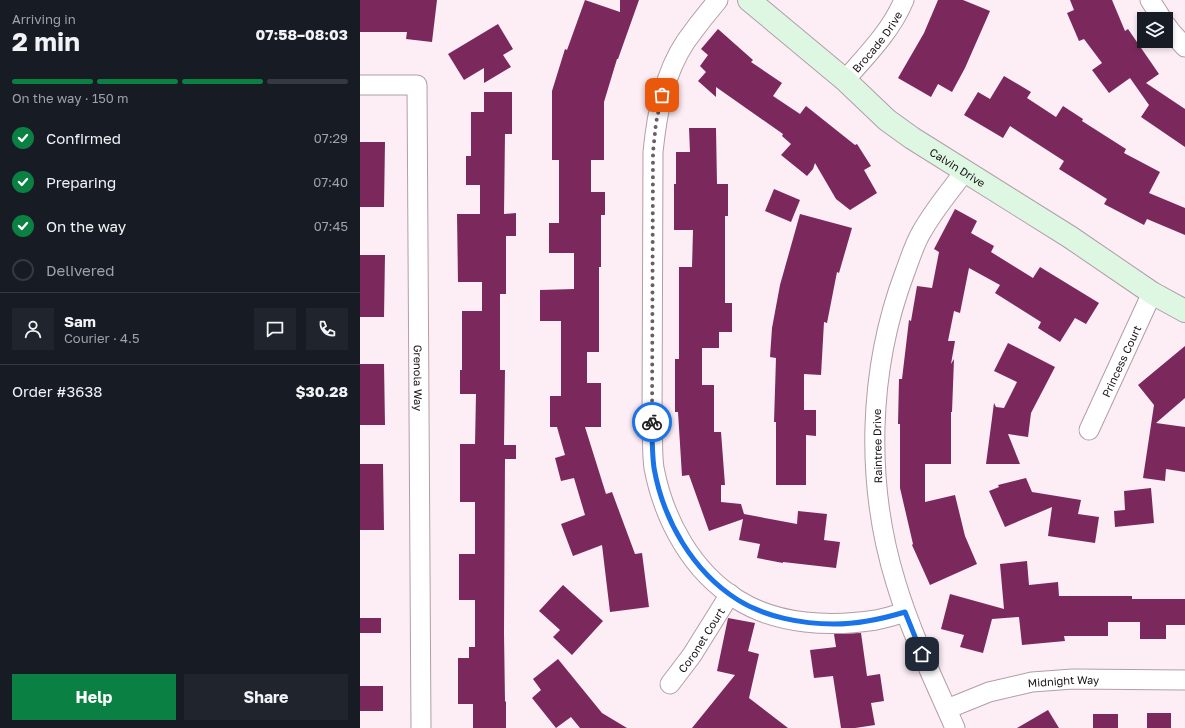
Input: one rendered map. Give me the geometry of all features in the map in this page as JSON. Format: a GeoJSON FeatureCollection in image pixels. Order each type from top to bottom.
{"type":"FeatureCollection","features":[{"type":"Feature","properties":{"kind":"street"},"geometry":{"type":"LineString","coordinates":[[718,0],[686,42],[672,68],[662,95],[656,123],[653,152],[652,426],[654,466],[660,493],[670,520],[692,557],[710,578],[747,605],[802,622],[832,624],[878,620],[905,612]]}},
{"type":"Feature","properties":{"kind":"street","name":"Calvin Drive"},"geometry":{"type":"LineString","coordinates":[[748,0],[845,80],[887,120],[912,138],[1070,238],[1152,293],[1185,311]]}},
{"type":"Feature","properties":{"kind":"street","name":"Brocade Drive"},"geometry":{"type":"LineString","coordinates":[[845,80],[883,36],[899,11],[904,0]]}},
{"type":"Feature","properties":{"kind":"street"},"geometry":{"type":"LineString","coordinates":[[1150,0],[1158,12]]}},
{"type":"Feature","properties":{"kind":"street"},"geometry":{"type":"LineString","coordinates":[[1173,34],[1185,47]]}},
{"type":"Feature","properties":{"kind":"street","name":"Grenola Way"},"geometry":{"type":"LineString","coordinates":[[360,85],[417,85],[421,728]]}},
{"type":"Feature","properties":{"kind":"street","name":"Raintree Drive"},"geometry":{"type":"LineString","coordinates":[[955,728],[905,612],[886,548],[878,497],[875,462],[876,412],[879,378],[888,326],[895,299],[921,233],[936,209],[964,171]]}},
{"type":"Feature","properties":{"kind":"street","name":"Princess Court"},"geometry":{"type":"LineString","coordinates":[[1089,430],[1152,293]]}},
{"type":"Feature","properties":{"kind":"street","name":"Coronet Court"},"geometry":{"type":"LineString","coordinates":[[670,684],[692,655],[730,594]]}},
{"type":"Feature","properties":{"kind":"street","name":"Midnight Way"},"geometry":{"type":"LineString","coordinates":[[947,709],[989,692],[1032,682],[1073,679],[1185,680]]}},
{"type":"Feature","properties":{"kind":"building"},"geometry":{"type":"Polygon","coordinates":[[[360,0],[437,0],[432,42],[406,39],[407,32],[360,32],[360,0]]]}},
{"type":"Feature","properties":{"kind":"building"},"geometry":{"type":"Polygon","coordinates":[[[585,0],[620,12],[620,0],[639,0],[617,59],[604,102],[604,160],[591,160],[591,192],[605,192],[605,215],[601,215],[601,267],[599,267],[599,352],[587,352],[587,383],[601,383],[601,427],[585,427],[606,494],[612,492],[635,554],[642,553],[649,607],[610,612],[602,545],[573,556],[561,524],[585,515],[574,478],[561,481],[555,458],[565,455],[557,427],[550,427],[550,396],[561,396],[561,321],[540,321],[540,290],[574,289],[574,253],[549,253],[549,223],[559,223],[559,160],[552,160],[552,91],[565,49],[567,50],[585,0]]]}},
{"type":"Feature","properties":{"kind":"building"},"geometry":{"type":"Polygon","coordinates":[[[938,0],[963,0],[990,11],[965,68],[952,92],[938,84],[931,97],[898,78],[924,33],[938,0]]]}},
{"type":"Feature","properties":{"kind":"building"},"geometry":{"type":"Polygon","coordinates":[[[1070,0],[1112,0],[1125,31],[1128,29],[1137,42],[1137,48],[1141,48],[1159,74],[1146,83],[1185,109],[1185,147],[1141,117],[1149,105],[1130,78],[1109,93],[1092,70],[1102,63],[1084,39],[1079,41],[1067,13],[1074,10],[1070,0]]]}},
{"type":"Feature","properties":{"kind":"building"},"geometry":{"type":"Polygon","coordinates":[[[498,24],[513,49],[503,55],[511,67],[484,83],[484,68],[464,80],[448,54],[498,24]]]}},
{"type":"Feature","properties":{"kind":"building"},"geometry":{"type":"Polygon","coordinates":[[[718,29],[753,60],[751,62],[782,83],[773,96],[800,114],[806,106],[855,145],[857,144],[871,166],[864,170],[877,193],[850,210],[836,199],[815,163],[813,169],[807,176],[781,155],[791,144],[782,136],[783,134],[716,87],[716,97],[698,81],[706,72],[700,66],[708,55],[701,49],[718,29]]]}},
{"type":"Feature","properties":{"kind":"building"},"geometry":{"type":"Polygon","coordinates":[[[1004,76],[1031,92],[1027,98],[1056,117],[1063,106],[1083,119],[1082,121],[1126,149],[1124,153],[1160,172],[1149,193],[1185,208],[1185,235],[1147,219],[1144,225],[1104,204],[1107,199],[1059,169],[1064,161],[1010,126],[1003,138],[964,115],[978,92],[990,99],[1004,76]]]}},
{"type":"Feature","properties":{"kind":"building"},"geometry":{"type":"Polygon","coordinates":[[[484,92],[512,92],[512,134],[505,134],[504,214],[516,213],[516,236],[506,236],[506,294],[500,294],[500,370],[505,370],[504,445],[516,445],[516,459],[505,459],[504,633],[506,728],[473,728],[473,704],[458,704],[458,658],[469,658],[469,647],[475,647],[475,600],[459,600],[459,554],[475,554],[475,502],[460,502],[460,444],[475,444],[476,394],[460,394],[460,370],[462,370],[462,311],[482,311],[482,282],[458,282],[457,214],[480,214],[480,185],[466,185],[466,156],[471,156],[471,112],[484,112],[484,92]]]}},
{"type":"Feature","properties":{"kind":"building"},"geometry":{"type":"Polygon","coordinates":[[[689,128],[716,128],[717,184],[728,184],[728,216],[725,216],[725,303],[732,303],[732,332],[719,332],[719,348],[702,348],[702,385],[714,385],[714,432],[721,432],[725,485],[721,485],[721,502],[741,504],[744,514],[797,524],[798,511],[827,514],[824,540],[840,542],[836,568],[783,563],[757,558],[760,544],[739,540],[743,519],[709,531],[689,475],[682,476],[678,412],[675,412],[675,359],[679,359],[679,267],[692,267],[693,230],[674,230],[674,184],[676,184],[676,152],[690,152],[689,128]]]}},
{"type":"Feature","properties":{"kind":"building"},"geometry":{"type":"Polygon","coordinates":[[[360,142],[385,142],[384,207],[360,207],[360,142]]]}},
{"type":"Feature","properties":{"kind":"building"},"geometry":{"type":"Polygon","coordinates":[[[774,189],[800,200],[791,222],[765,211],[774,189]]]}},
{"type":"Feature","properties":{"kind":"building"},"geometry":{"type":"Polygon","coordinates":[[[955,209],[977,221],[971,233],[994,246],[991,252],[1033,278],[1040,267],[1099,303],[1086,324],[1075,318],[1060,342],[1038,328],[1041,322],[995,293],[1000,285],[969,268],[960,313],[954,311],[948,341],[955,341],[951,364],[954,359],[951,412],[951,464],[925,464],[925,502],[955,495],[965,536],[977,564],[930,585],[912,545],[900,488],[900,424],[898,424],[899,379],[902,379],[909,320],[911,321],[917,286],[932,288],[939,252],[934,249],[955,209]]]}},
{"type":"Feature","properties":{"kind":"building"},"geometry":{"type":"Polygon","coordinates":[[[800,214],[852,228],[839,273],[837,272],[827,323],[824,322],[821,375],[804,374],[804,410],[816,410],[816,436],[806,435],[806,485],[776,485],[776,422],[774,422],[776,358],[770,357],[772,328],[780,285],[800,214]]]}},
{"type":"Feature","properties":{"kind":"building"},"geometry":{"type":"Polygon","coordinates":[[[360,255],[385,255],[384,317],[360,317],[360,255]]]}},
{"type":"Feature","properties":{"kind":"building"},"geometry":{"type":"Polygon","coordinates":[[[1008,343],[1055,367],[1031,413],[1028,437],[1008,434],[1020,464],[986,464],[994,403],[996,407],[1004,408],[1017,382],[994,371],[1008,343]]]}},
{"type":"Feature","properties":{"kind":"building"},"geometry":{"type":"Polygon","coordinates":[[[1185,346],[1185,398],[1156,423],[1185,427],[1185,472],[1166,469],[1165,481],[1143,478],[1154,405],[1138,385],[1185,346]]]}},
{"type":"Feature","properties":{"kind":"building"},"geometry":{"type":"Polygon","coordinates":[[[360,364],[384,364],[385,425],[360,425],[360,364]]]}},
{"type":"Feature","properties":{"kind":"building"},"geometry":{"type":"Polygon","coordinates":[[[360,464],[383,464],[384,530],[360,530],[360,464]]]}},
{"type":"Feature","properties":{"kind":"building"},"geometry":{"type":"Polygon","coordinates":[[[1026,478],[1032,492],[1081,500],[1078,514],[1099,517],[1095,543],[1048,536],[1052,507],[1005,527],[989,491],[999,487],[998,485],[1026,478]]]}},
{"type":"Feature","properties":{"kind":"building"},"geometry":{"type":"Polygon","coordinates":[[[1151,488],[1154,523],[1115,527],[1114,511],[1125,510],[1124,491],[1151,488]]]}},
{"type":"Feature","properties":{"kind":"building"},"geometry":{"type":"Polygon","coordinates":[[[1027,561],[1029,585],[1058,582],[1059,596],[1132,596],[1132,599],[1185,599],[1185,625],[1166,625],[1166,639],[1140,639],[1140,622],[1108,622],[1108,636],[1064,636],[1065,641],[1022,645],[1019,617],[992,619],[983,653],[960,647],[964,635],[941,629],[950,594],[1004,609],[1000,564],[1027,561]]]}},
{"type":"Feature","properties":{"kind":"building"},"geometry":{"type":"Polygon","coordinates":[[[563,585],[603,621],[572,655],[553,637],[560,630],[539,611],[563,585]]]}},
{"type":"Feature","properties":{"kind":"building"},"geometry":{"type":"Polygon","coordinates":[[[360,618],[381,618],[381,633],[360,633],[360,618]]]}},
{"type":"Feature","properties":{"kind":"building"},"geometry":{"type":"Polygon","coordinates":[[[728,618],[755,623],[748,651],[759,654],[749,698],[788,728],[692,728],[735,675],[717,671],[728,618]]]}},
{"type":"Feature","properties":{"kind":"building"},"geometry":{"type":"Polygon","coordinates":[[[861,633],[867,676],[880,674],[884,701],[871,703],[875,725],[855,728],[841,728],[833,676],[814,678],[810,650],[836,647],[834,634],[861,633]]]}},
{"type":"Feature","properties":{"kind":"building"},"geometry":{"type":"Polygon","coordinates":[[[558,659],[602,713],[627,728],[580,728],[571,717],[556,728],[532,698],[541,690],[533,679],[558,659]]]}},
{"type":"Feature","properties":{"kind":"building"},"geometry":{"type":"Polygon","coordinates":[[[360,686],[383,686],[383,711],[360,711],[360,686]]]}},
{"type":"Feature","properties":{"kind":"building"},"geometry":{"type":"Polygon","coordinates":[[[1048,710],[1059,728],[1017,728],[1048,710]]]}},
{"type":"Feature","properties":{"kind":"building"},"geometry":{"type":"Polygon","coordinates":[[[1147,713],[1171,713],[1171,728],[1147,728],[1147,713]]]}},
{"type":"Feature","properties":{"kind":"building"},"geometry":{"type":"Polygon","coordinates":[[[1093,714],[1118,714],[1118,728],[1093,728],[1093,714]]]}},
{"type":"Feature","properties":{"kind":"way so far"},"geometry":{"type":"LineString","coordinates":[[652,422],[653,152],[656,123],[662,95]]}},
{"type":"Feature","properties":{"kind":"route"},"geometry":{"type":"LineString","coordinates":[[652,422],[654,466],[660,493],[670,520],[692,557],[710,578],[738,600],[747,605],[772,615],[802,622],[832,624],[878,620],[905,612],[922,654]]}}]}
